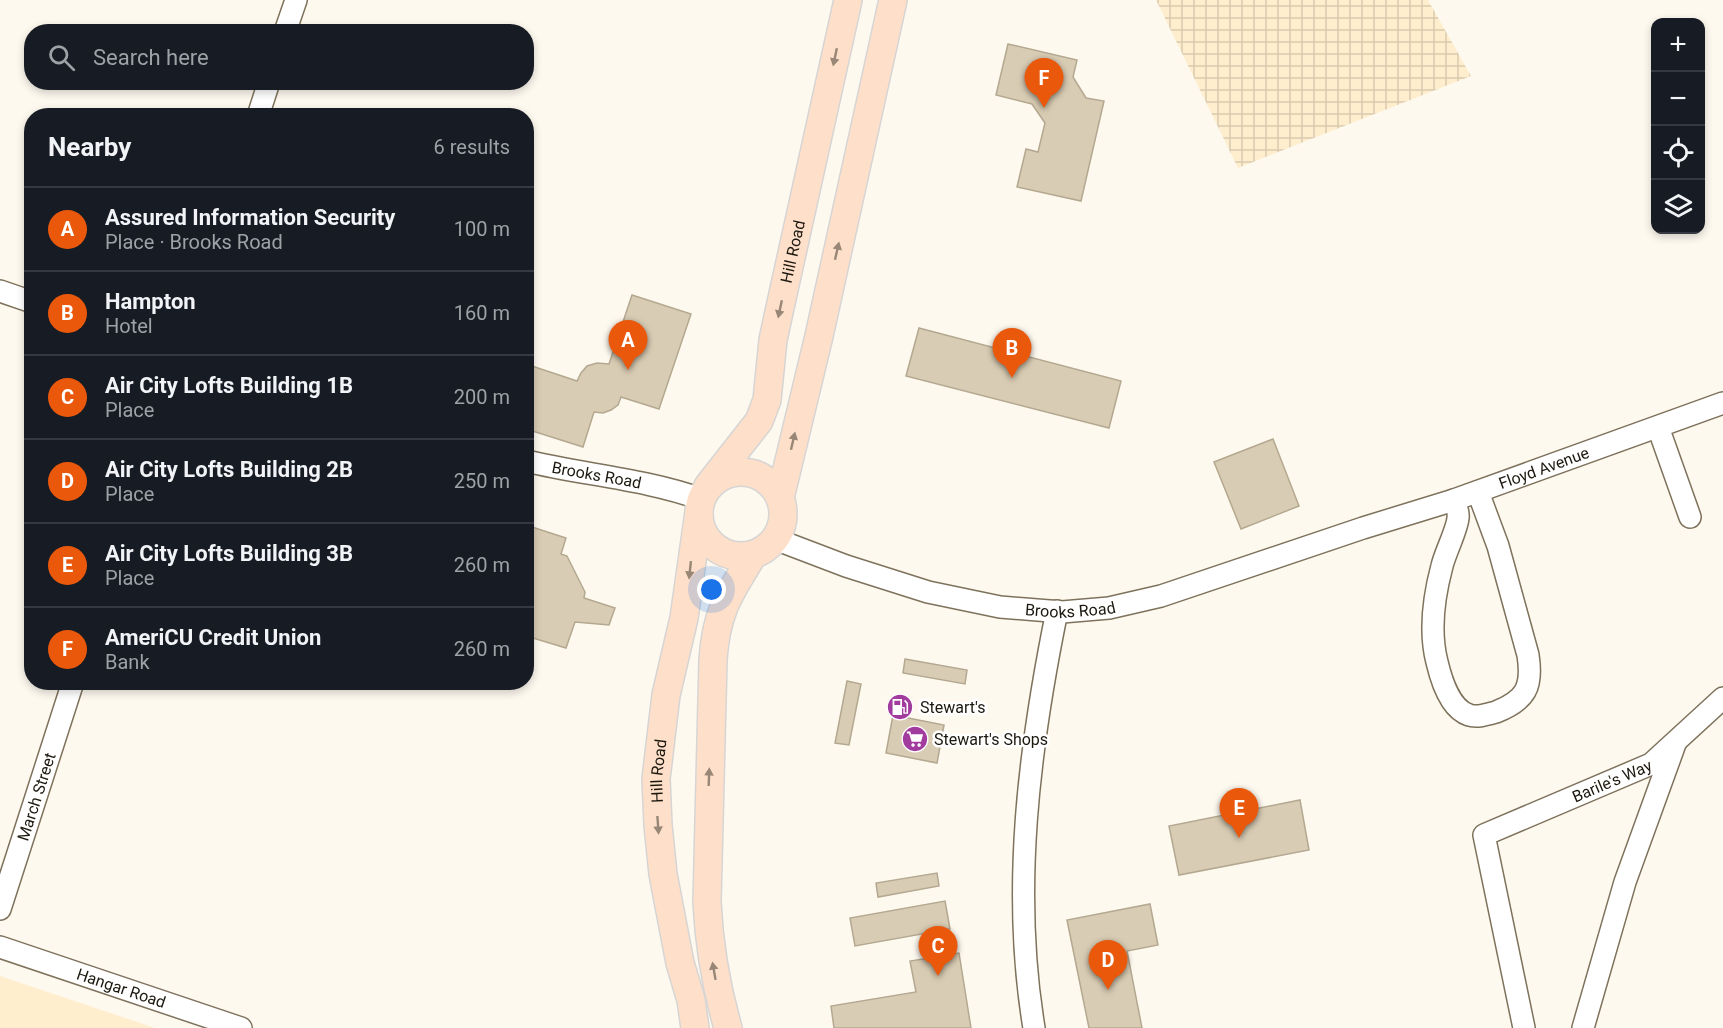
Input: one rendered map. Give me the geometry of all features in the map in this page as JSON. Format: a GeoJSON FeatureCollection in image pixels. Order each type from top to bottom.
{"type":"FeatureCollection","features":[{"type":"Feature","properties":{"kind":"main road","name":"Hill Road"},"geometry":{"type":"LineString","coordinates":[[695,1028],[663,874],[658,825],[656,779],[666,695],[684,618],[703,499],[759,421],[767,400],[773,340],[848,0]]}},
{"type":"Feature","properties":{"kind":"main road"},"geometry":{"type":"LineString","coordinates":[[780,498],[819,336],[893,0]]}},
{"type":"Feature","properties":{"kind":"main road"},"geometry":{"type":"LineString","coordinates":[[728,1028],[714,975],[708,934],[715,633],[729,593],[782,526],[783,512],[780,498],[773,486],[761,477],[748,472],[733,472],[720,477],[703,499],[700,525],[706,537],[715,547],[727,554],[740,556],[764,547]]}},
{"type":"Feature","properties":{"kind":"street"},"geometry":{"type":"LineString","coordinates":[[288,24],[296,0]]}},
{"type":"Feature","properties":{"kind":"street"},"geometry":{"type":"LineString","coordinates":[[261,108],[266,90]]}},
{"type":"Feature","properties":{"kind":"street"},"geometry":{"type":"LineString","coordinates":[[0,291],[24,299]]}},
{"type":"Feature","properties":{"kind":"street","name":"Floyd Avenue"},"geometry":{"type":"LineString","coordinates":[[1363,528],[1478,492],[1723,404]]}},
{"type":"Feature","properties":{"kind":"street"},"geometry":{"type":"LineString","coordinates":[[1658,428],[1690,517]]}},
{"type":"Feature","properties":{"kind":"street","name":"Brooks Road"},"geometry":{"type":"LineString","coordinates":[[534,463],[669,488],[703,499]]}},
{"type":"Feature","properties":{"kind":"street"},"geometry":{"type":"LineString","coordinates":[[1454,500],[1458,518],[1442,567],[1434,612],[1433,637],[1436,661],[1444,685],[1456,707],[1470,716],[1489,714],[1513,705],[1522,696],[1528,685],[1531,670],[1498,546],[1478,492]]}},
{"type":"Feature","properties":{"kind":"street","name":"Brooks Road"},"geometry":{"type":"LineString","coordinates":[[764,547],[846,566],[928,592],[1000,607],[1057,612],[1108,608],[1161,596],[1363,528]]}},
{"type":"Feature","properties":{"kind":"street"},"geometry":{"type":"LineString","coordinates":[[1034,1028],[1026,945],[1025,851],[1036,721],[1057,612]]}},
{"type":"Feature","properties":{"kind":"street","name":"March Street"},"geometry":{"type":"LineString","coordinates":[[0,909],[70,690]]}},
{"type":"Feature","properties":{"kind":"street","name":"Barile's Way"},"geometry":{"type":"LineString","coordinates":[[1524,1028],[1484,835],[1651,764],[1723,698]]}},
{"type":"Feature","properties":{"kind":"street"},"geometry":{"type":"LineString","coordinates":[[1582,1028],[1625,882],[1676,743]]}},
{"type":"Feature","properties":{"kind":"street","name":"Hangar Road"},"geometry":{"type":"LineString","coordinates":[[0,946],[241,1028]]}},
{"type":"Feature","properties":{"kind":"shaded area"},"geometry":{"type":"Polygon","coordinates":[[[1156,0],[1428,0],[1471,76],[1238,168],[1156,0]]]}},
{"type":"Feature","properties":{"kind":"shaded area"},"geometry":{"type":"Polygon","coordinates":[[[0,976],[155,1028],[0,1028],[0,976]]]}},
{"type":"Feature","properties":{"kind":"building"},"geometry":{"type":"Polygon","coordinates":[[[1008,44],[1077,60],[1073,77],[1086,98],[1104,101],[1081,201],[1017,187],[1026,149],[1038,152],[1045,123],[1032,104],[996,95],[1008,44]]]}},
{"type":"Feature","properties":{"kind":"building"},"geometry":{"type":"Polygon","coordinates":[[[632,295],[691,314],[659,409],[621,397],[618,405],[611,410],[603,413],[594,412],[583,447],[534,432],[534,367],[577,381],[587,366],[597,363],[609,364],[632,295]]]}},
{"type":"Feature","properties":{"kind":"building"},"geometry":{"type":"Polygon","coordinates":[[[919,328],[1121,381],[1109,428],[906,376],[919,328]]]}},
{"type":"Feature","properties":{"kind":"building"},"geometry":{"type":"Polygon","coordinates":[[[1273,439],[1299,506],[1241,529],[1214,462],[1273,439]]]}},
{"type":"Feature","properties":{"kind":"building"},"geometry":{"type":"Polygon","coordinates":[[[534,528],[566,538],[561,554],[567,556],[585,592],[584,598],[615,608],[609,625],[575,622],[566,648],[534,638],[534,528]]]}},
{"type":"Feature","properties":{"kind":"building"},"geometry":{"type":"Polygon","coordinates":[[[905,659],[967,670],[965,684],[903,673],[905,659]]]}},
{"type":"Feature","properties":{"kind":"building"},"geometry":{"type":"Polygon","coordinates":[[[847,681],[861,684],[849,745],[835,743],[847,681]]]}},
{"type":"Feature","properties":{"kind":"building","name":"Stewart's Shops"},"geometry":{"type":"Polygon","coordinates":[[[893,715],[944,725],[937,763],[886,753],[893,715]]]}},
{"type":"Feature","properties":{"kind":"building"},"geometry":{"type":"Polygon","coordinates":[[[1300,800],[1309,850],[1179,875],[1169,826],[1300,800]]]}},
{"type":"Feature","properties":{"kind":"building"},"geometry":{"type":"Polygon","coordinates":[[[937,873],[939,886],[878,897],[876,883],[937,873]]]}},
{"type":"Feature","properties":{"kind":"building"},"geometry":{"type":"Polygon","coordinates":[[[945,901],[950,929],[855,946],[850,918],[945,901]]]}},
{"type":"Feature","properties":{"kind":"building"},"geometry":{"type":"Polygon","coordinates":[[[1150,904],[1158,945],[1127,951],[1142,1028],[1089,1028],[1067,920],[1150,904]]]}},
{"type":"Feature","properties":{"kind":"building"},"geometry":{"type":"Polygon","coordinates":[[[959,953],[971,1028],[834,1028],[831,1006],[916,992],[910,961],[959,953]]]}},
{"type":"Feature","properties":{"kind":"place","name":"AmeriCU Credit Union"},"geometry":{"type":"Point","coordinates":[1044,108]}},
{"type":"Feature","properties":{"kind":"place","name":"Assured Information Security"},"geometry":{"type":"Point","coordinates":[628,370]}},
{"type":"Feature","properties":{"kind":"place","name":"Hampton"},"geometry":{"type":"Point","coordinates":[1012,378]}},
{"type":"Feature","properties":{"kind":"place","name":"Stewart's"},"geometry":{"type":"Point","coordinates":[900,707]}},
{"type":"Feature","properties":{"kind":"place","name":"Stewart's Shops"},"geometry":{"type":"Point","coordinates":[915,739]}},
{"type":"Feature","properties":{"kind":"place","name":"Air City Lofts Building 3B"},"geometry":{"type":"Point","coordinates":[1239,838]}},
{"type":"Feature","properties":{"kind":"place","name":"Air City Lofts Building 1B"},"geometry":{"type":"Point","coordinates":[938,976]}},
{"type":"Feature","properties":{"kind":"place","name":"Air City Lofts Building 2B"},"geometry":{"type":"Point","coordinates":[1108,990]}}]}
